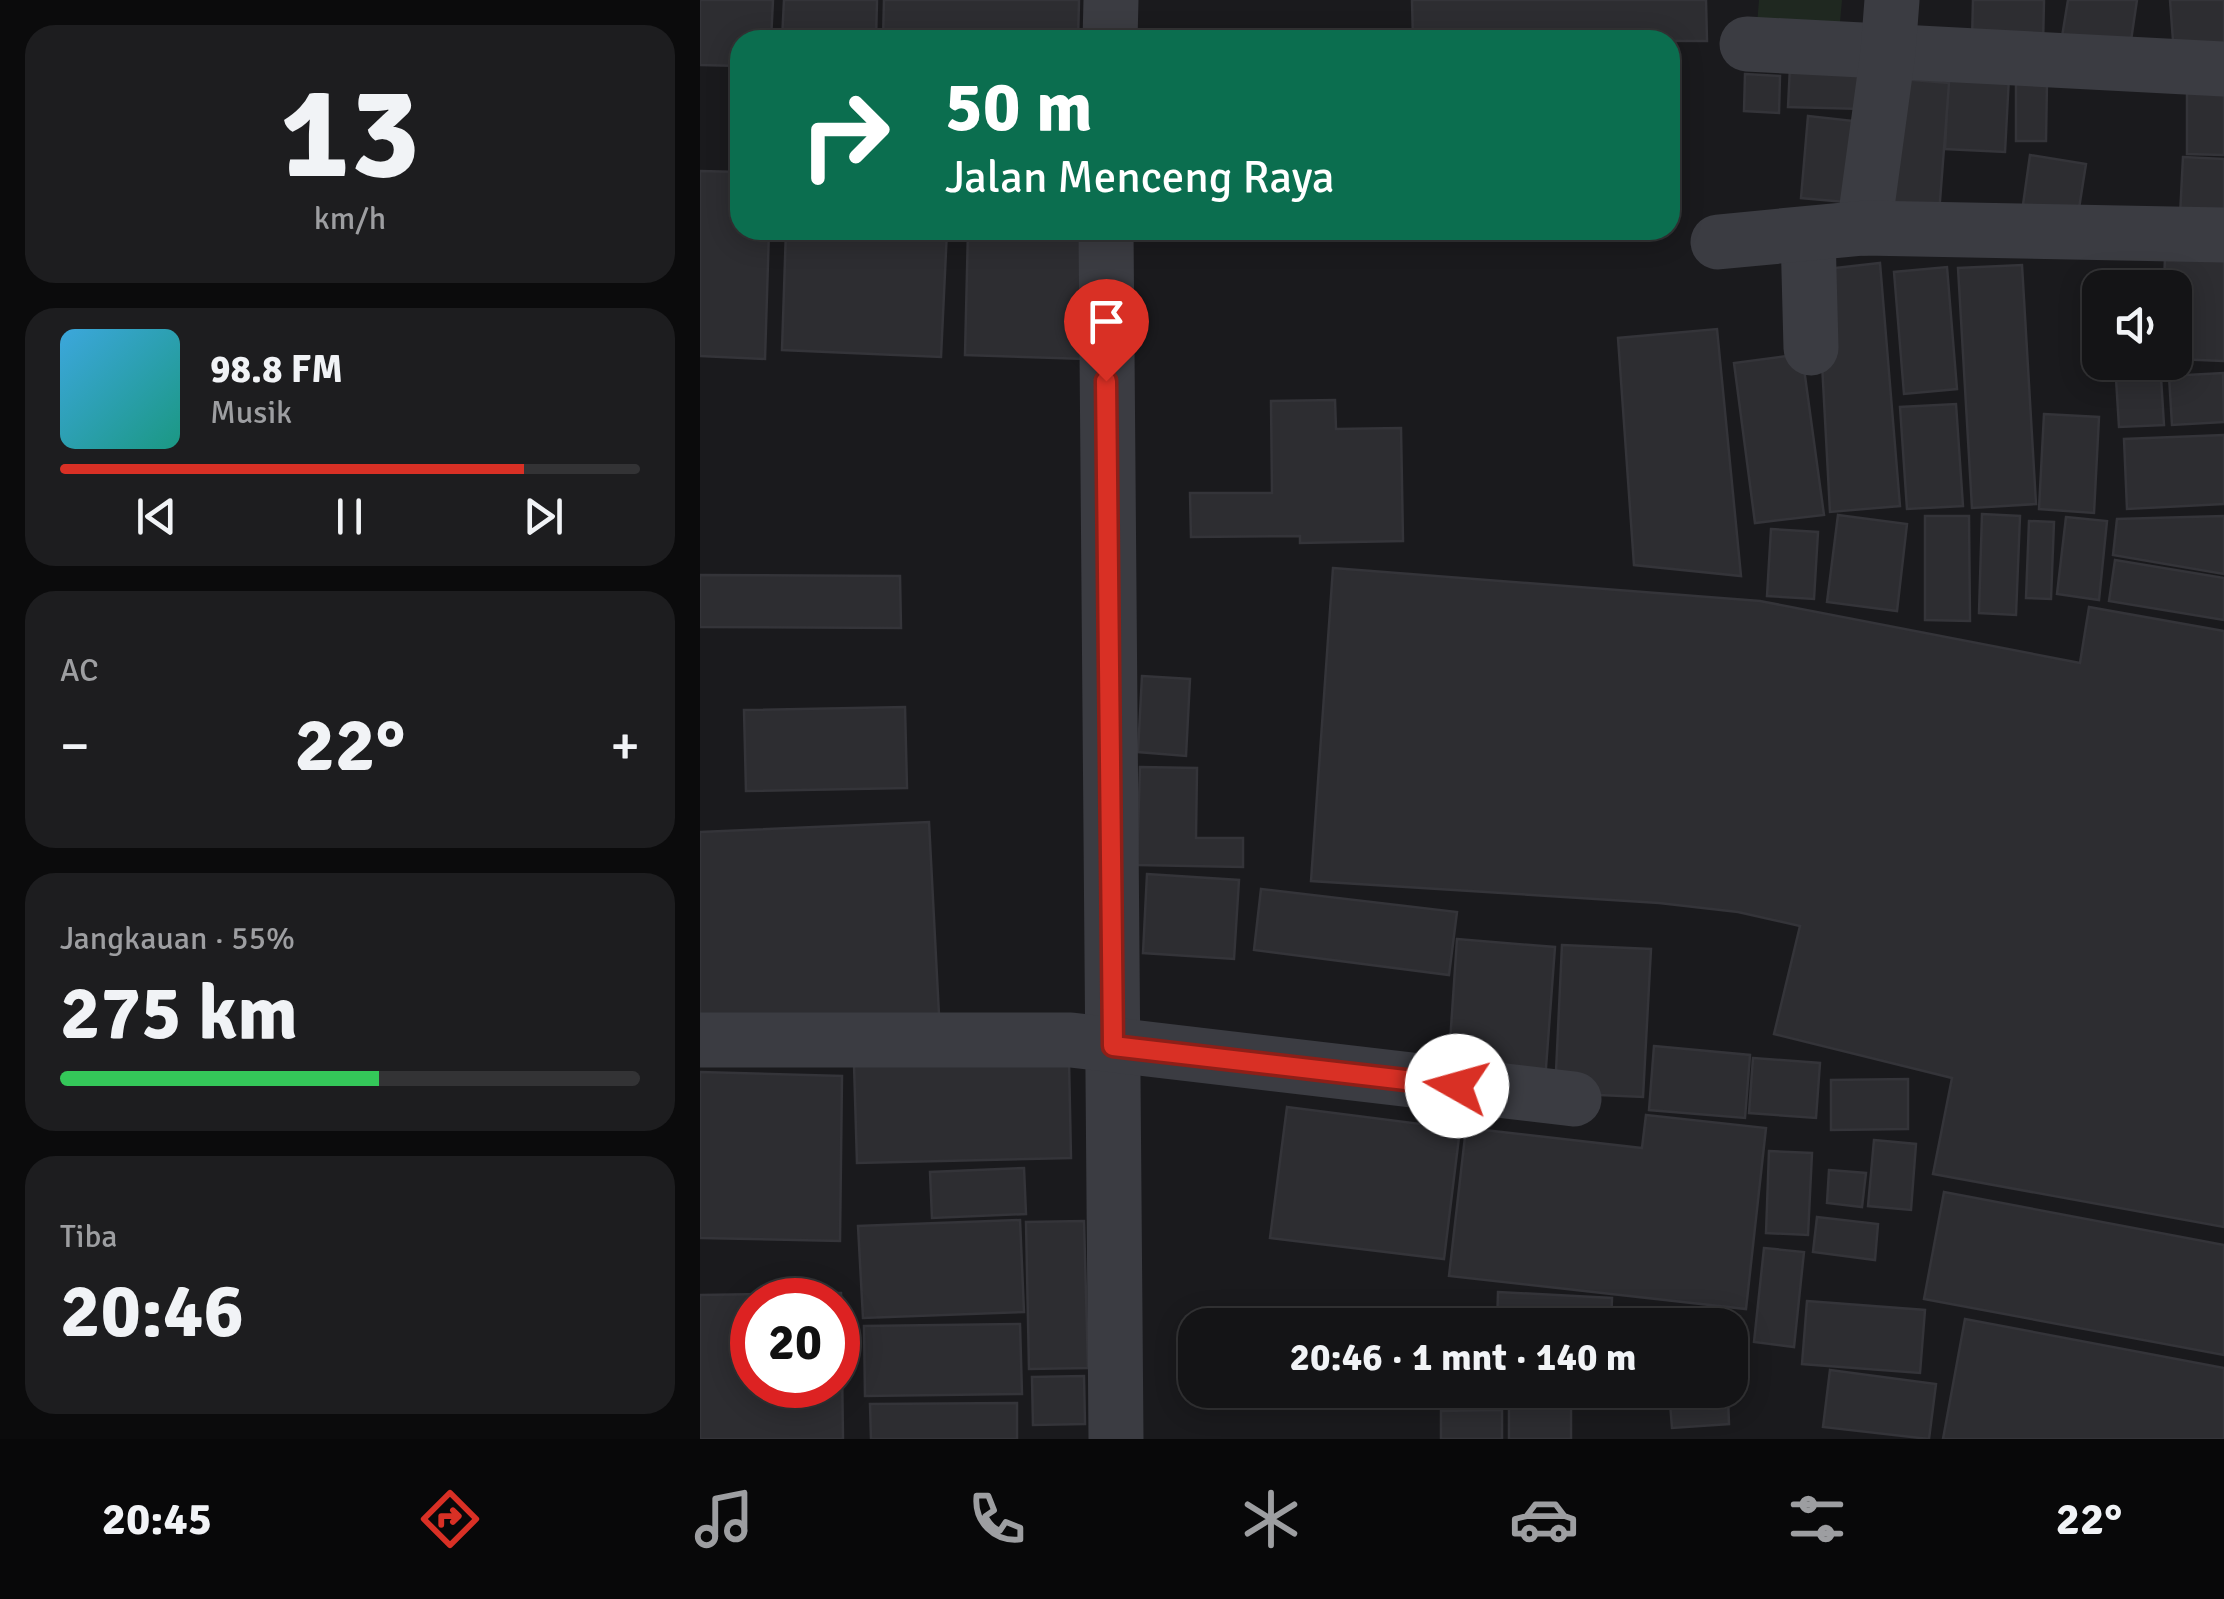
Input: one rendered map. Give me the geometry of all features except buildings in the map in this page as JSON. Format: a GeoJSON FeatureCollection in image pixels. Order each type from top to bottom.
{"type":"FeatureCollection","features":[{"type":"Feature","properties":{"kind":"street"},"geometry":{"type":"LineString","coordinates":[[1110,0],[1110,30]]}},
{"type":"Feature","properties":{"kind":"street"},"geometry":{"type":"LineString","coordinates":[[1747,44],[1890,26],[2224,69]]}},
{"type":"Feature","properties":{"kind":"street"},"geometry":{"type":"LineString","coordinates":[[1864,228],[1890,26]]}},
{"type":"Feature","properties":{"kind":"street"},"geometry":{"type":"LineString","coordinates":[[1718,242],[1864,228],[2224,235]]}},
{"type":"Feature","properties":{"kind":"street"},"geometry":{"type":"LineString","coordinates":[[1808,234],[1811,348]]}},
{"type":"Feature","properties":{"kind":"street"},"geometry":{"type":"LineString","coordinates":[[1106,240],[1116,1439]]}},
{"type":"Feature","properties":{"kind":"street"},"geometry":{"type":"LineString","coordinates":[[700,1040],[1071,1040],[1574,1100]]}},
{"type":"Feature","properties":{"kind":"shaded area"},"geometry":{"type":"Polygon","coordinates":[[[1759,0],[1842,0],[1838,45],[1756,37],[1759,0]]]}},
{"type":"Feature","properties":{"kind":"route"},"geometry":{"type":"LineString","coordinates":[[1106,381],[1113,1046],[1457,1086]]}}]}
